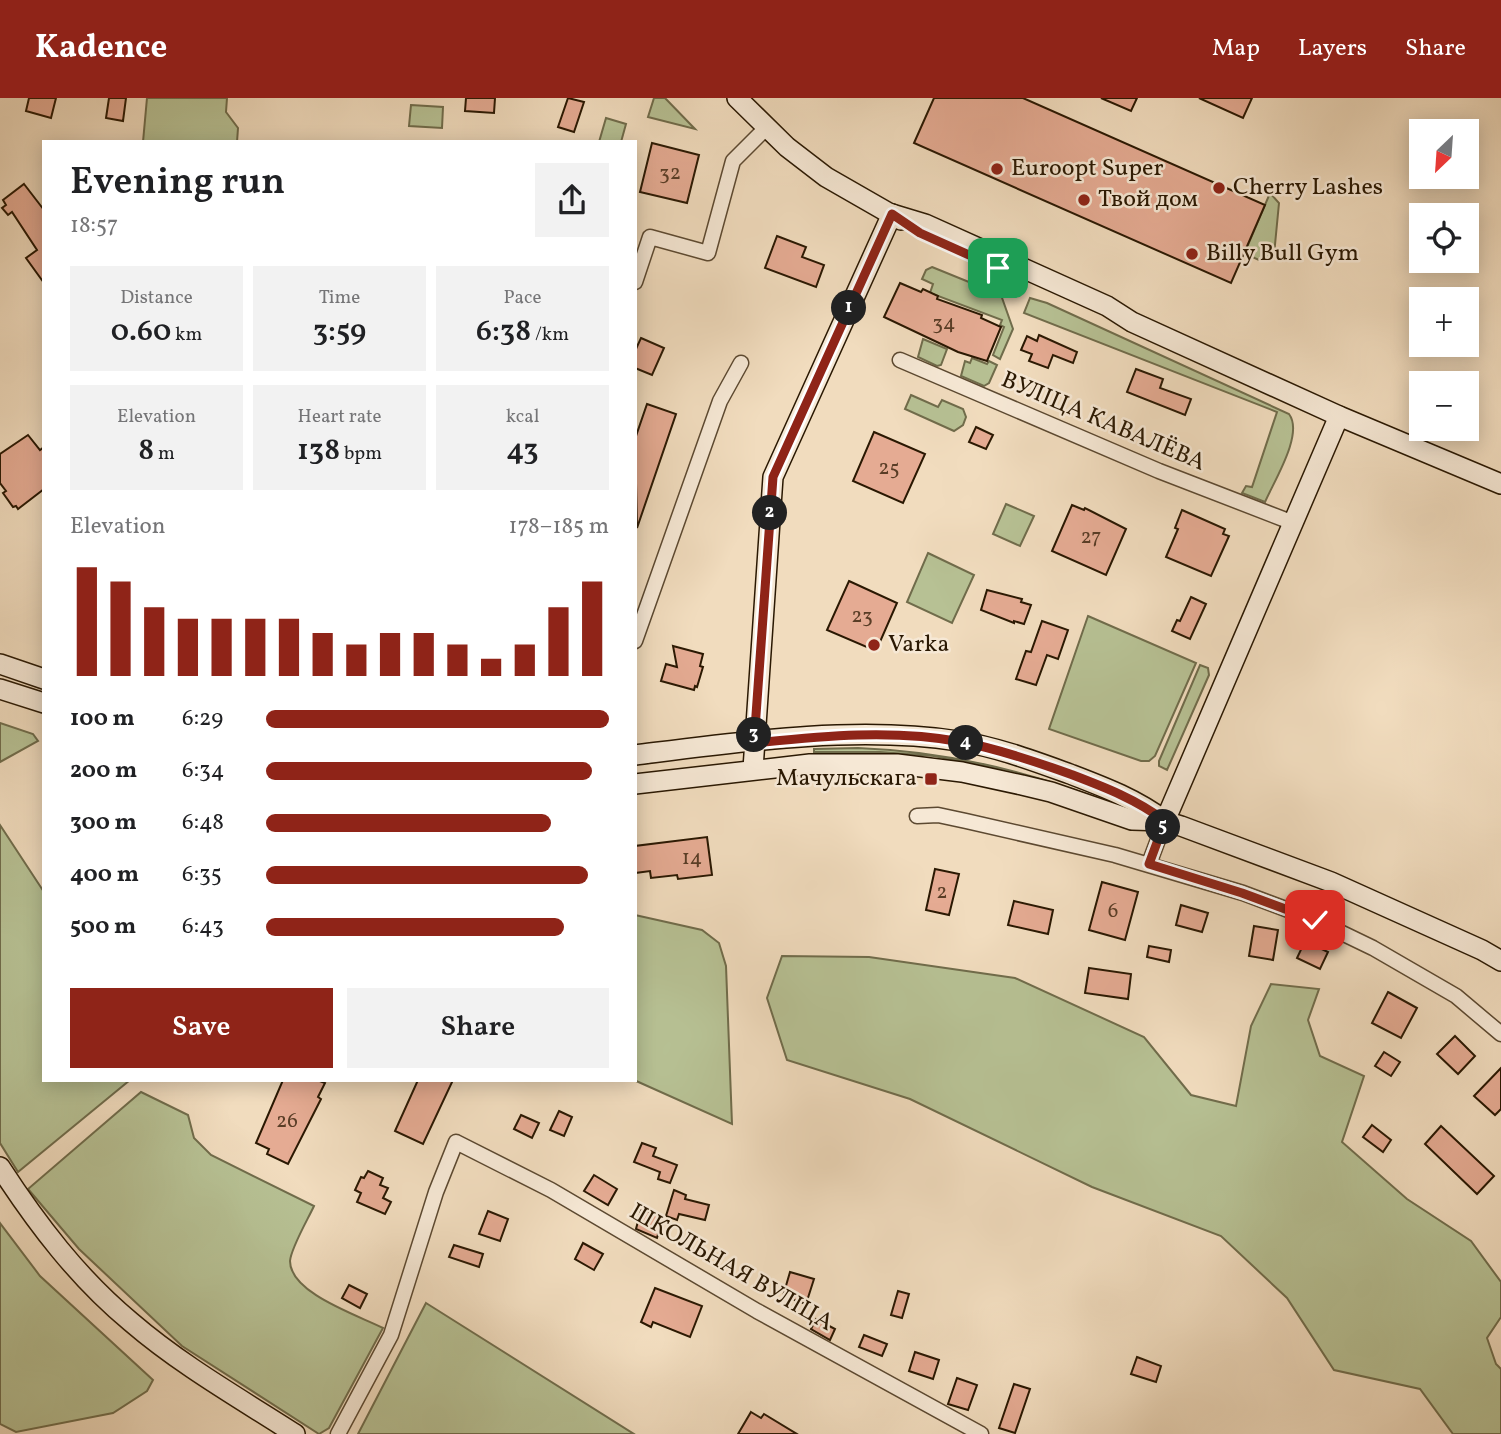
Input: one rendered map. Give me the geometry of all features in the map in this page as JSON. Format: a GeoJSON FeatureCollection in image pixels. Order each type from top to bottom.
{"type":"FeatureCollection","features":[{"type":"Feature","properties":{"kind":"main road"},"geometry":{"type":"LineString","coordinates":[[737,98],[766,128],[826,177],[920,233],[1104,316],[1132,322],[1339,416],[1501,484]]}},
{"type":"Feature","properties":{"kind":"main road"},"geometry":{"type":"LineString","coordinates":[[753,769],[773,477],[892,214]]}},
{"type":"Feature","properties":{"kind":"main road"},"geometry":{"type":"LineString","coordinates":[[1165,821],[1291,522],[1339,416]]}},
{"type":"Feature","properties":{"kind":"main road"},"geometry":{"type":"LineString","coordinates":[[0,664],[42,678]]}},
{"type":"Feature","properties":{"kind":"main road"},"geometry":{"type":"LineString","coordinates":[[0,689],[42,702]]}},
{"type":"Feature","properties":{"kind":"main road"},"geometry":{"type":"LineString","coordinates":[[637,755],[829,736],[898,735],[960,741],[1039,763],[1119,793],[1145,805],[1165,821]]}},
{"type":"Feature","properties":{"kind":"main road"},"geometry":{"type":"LineString","coordinates":[[637,784],[753,769],[854,763],[935,768],[1051,792],[1132,820],[1165,821],[1331,882],[1501,961]]}},
{"type":"Feature","properties":{"kind":"main road"},"geometry":{"type":"LineString","coordinates":[[0,1167],[47,1236],[80,1274],[130,1322],[174,1357],[295,1434]]}},
{"type":"Feature","properties":{"kind":"street"},"geometry":{"type":"LineString","coordinates":[[637,276],[650,237],[708,253],[733,160],[766,128]]}},
{"type":"Feature","properties":{"kind":"street","name":"ВУЛІЦА КАВАЛЁВА"},"geometry":{"type":"LineString","coordinates":[[900,360],[1159,471],[1291,522]]}},
{"type":"Feature","properties":{"kind":"street"},"geometry":{"type":"LineString","coordinates":[[637,635],[720,401],[741,362]]}},
{"type":"Feature","properties":{"kind":"street"},"geometry":{"type":"LineString","coordinates":[[917,816],[957,819],[1149,864],[1242,893],[1315,920],[1373,948],[1456,996],[1501,1034]]}},
{"type":"Feature","properties":{"kind":"street"},"geometry":{"type":"LineString","coordinates":[[1149,864],[1165,821]]}},
{"type":"Feature","properties":{"kind":"street","name":"ШКОЛЬНАЯ ВУЛІЦА"},"geometry":{"type":"LineString","coordinates":[[338,1434],[391,1335],[436,1192],[456,1142],[551,1191],[757,1311],[982,1434]]}},
{"type":"Feature","properties":{"kind":"green space"},"geometry":{"type":"Polygon","coordinates":[[[147,98],[227,98],[226,112],[238,128],[237,140],[143,140],[147,98]]]}},
{"type":"Feature","properties":{"kind":"green space"},"geometry":{"type":"Polygon","coordinates":[[[654,98],[665,98],[695,129],[648,117],[654,98]]]}},
{"type":"Feature","properties":{"kind":"green space"},"geometry":{"type":"Polygon","coordinates":[[[411,105],[443,107],[442,128],[409,126],[411,105]]]}},
{"type":"Feature","properties":{"kind":"green space"},"geometry":{"type":"Polygon","coordinates":[[[606,118],[626,124],[622,140],[600,140],[606,118]]]}},
{"type":"Feature","properties":{"kind":"green space"},"geometry":{"type":"Polygon","coordinates":[[[1270,193],[1279,203],[1274,255],[1271,260],[1259,260],[1214,240],[1214,231],[1248,245],[1270,193]]]}},
{"type":"Feature","properties":{"kind":"green space"},"geometry":{"type":"Polygon","coordinates":[[[932,267],[1001,295],[1013,329],[1000,359],[993,355],[1004,327],[1000,325],[1002,320],[930,293],[933,284],[922,279],[926,270],[932,267]]]}},
{"type":"Feature","properties":{"kind":"green space"},"geometry":{"type":"Polygon","coordinates":[[[1030,298],[1047,303],[1289,414],[1293,423],[1290,445],[1265,502],[1242,493],[1246,486],[1252,487],[1277,412],[1024,313],[1030,298]]]}},
{"type":"Feature","properties":{"kind":"green space"},"geometry":{"type":"Polygon","coordinates":[[[923,339],[947,349],[941,365],[937,366],[918,357],[923,339]]]}},
{"type":"Feature","properties":{"kind":"green space"},"geometry":{"type":"Polygon","coordinates":[[[972,358],[997,365],[989,383],[984,386],[961,376],[965,361],[970,363],[972,358]]]}},
{"type":"Feature","properties":{"kind":"green space"},"geometry":{"type":"Polygon","coordinates":[[[911,395],[938,407],[942,400],[963,409],[966,417],[963,425],[954,431],[905,409],[911,395]]]}},
{"type":"Feature","properties":{"kind":"green space"},"geometry":{"type":"Polygon","coordinates":[[[1006,504],[1034,516],[1020,546],[993,534],[1006,504]]]}},
{"type":"Feature","properties":{"kind":"green space"},"geometry":{"type":"Polygon","coordinates":[[[928,553],[974,575],[952,623],[907,602],[928,553]]]}},
{"type":"Feature","properties":{"kind":"green space"},"geometry":{"type":"Polygon","coordinates":[[[1088,616],[1196,663],[1155,756],[1149,761],[1141,761],[1049,729],[1088,616]]]}},
{"type":"Feature","properties":{"kind":"green space"},"geometry":{"type":"Polygon","coordinates":[[[1200,665],[1208,668],[1209,675],[1167,770],[1159,766],[1159,761],[1200,665]]]}},
{"type":"Feature","properties":{"kind":"green space"},"geometry":{"type":"Polygon","coordinates":[[[0,723],[33,734],[38,741],[0,762],[0,723]]]}},
{"type":"Feature","properties":{"kind":"green space"},"geometry":{"type":"Polygon","coordinates":[[[858,748],[921,753],[981,763],[1100,799],[993,768],[934,756],[880,752],[814,752],[814,749],[858,748]]]}},
{"type":"Feature","properties":{"kind":"green space"},"geometry":{"type":"Polygon","coordinates":[[[0,825],[42,889],[42,1082],[128,1082],[18,1172],[0,1143],[0,825]]]}},
{"type":"Feature","properties":{"kind":"green space"},"geometry":{"type":"Polygon","coordinates":[[[637,915],[702,930],[719,943],[726,966],[732,1124],[637,1081],[637,915]]]}},
{"type":"Feature","properties":{"kind":"green space"},"geometry":{"type":"Polygon","coordinates":[[[782,956],[869,957],[1015,978],[1144,1037],[1191,1095],[1236,1106],[1251,1026],[1271,984],[1319,989],[1308,1020],[1320,1056],[1364,1076],[1342,1142],[1407,1199],[1471,1241],[1501,1282],[1501,1317],[1487,1338],[1496,1364],[1501,1369],[1501,1434],[1453,1434],[1420,1389],[1334,1370],[1287,1298],[1221,1236],[1092,1187],[910,1099],[787,1060],[767,998],[782,956]]]}},
{"type":"Feature","properties":{"kind":"green space"},"geometry":{"type":"Polygon","coordinates":[[[141,1092],[188,1115],[194,1138],[211,1155],[314,1206],[291,1255],[293,1273],[301,1283],[327,1302],[383,1328],[329,1428],[319,1434],[182,1346],[79,1249],[28,1189],[141,1092]]]}},
{"type":"Feature","properties":{"kind":"green space"},"geometry":{"type":"Polygon","coordinates":[[[0,1223],[40,1276],[153,1380],[147,1391],[113,1413],[16,1432],[0,1424],[0,1223]]]}},
{"type":"Feature","properties":{"kind":"green space"},"geometry":{"type":"Polygon","coordinates":[[[426,1303],[634,1434],[358,1434],[426,1303]]]}},
{"type":"Feature","properties":{"kind":"building"},"geometry":{"type":"Polygon","coordinates":[[[29,98],[56,98],[51,118],[26,111],[29,98]]]}},
{"type":"Feature","properties":{"kind":"building"},"geometry":{"type":"Polygon","coordinates":[[[109,98],[126,98],[123,121],[106,118],[109,98]]]}},
{"type":"Feature","properties":{"kind":"building"},"geometry":{"type":"Polygon","coordinates":[[[466,98],[495,98],[494,113],[465,111],[466,98]]]}},
{"type":"Feature","properties":{"kind":"building"},"geometry":{"type":"Polygon","coordinates":[[[568,98],[584,102],[574,132],[558,127],[568,98]]]}},
{"type":"Feature","properties":{"kind":"building"},"geometry":{"type":"Polygon","coordinates":[[[934,98],[1023,98],[1265,205],[1231,283],[914,143],[934,98]]]}},
{"type":"Feature","properties":{"kind":"building"},"geometry":{"type":"Polygon","coordinates":[[[1101,98],[1137,98],[1131,111],[1101,98]]]}},
{"type":"Feature","properties":{"kind":"building"},"geometry":{"type":"Polygon","coordinates":[[[1199,98],[1252,98],[1243,118],[1199,98]]]}},
{"type":"Feature","properties":{"kind":"building"},"geometry":{"type":"Polygon","coordinates":[[[652,143],[699,155],[687,203],[640,192],[652,143]]]}},
{"type":"Feature","properties":{"kind":"building"},"geometry":{"type":"Polygon","coordinates":[[[24,184],[42,207],[42,280],[26,258],[37,250],[12,212],[8,215],[2,208],[6,205],[3,200],[24,184]]]}},
{"type":"Feature","properties":{"kind":"building"},"geometry":{"type":"Polygon","coordinates":[[[777,236],[806,247],[802,257],[824,265],[816,287],[765,268],[777,236]]]}},
{"type":"Feature","properties":{"kind":"building"},"geometry":{"type":"Polygon","coordinates":[[[900,283],[921,292],[923,289],[938,296],[937,299],[982,315],[981,318],[1001,327],[987,361],[958,352],[884,317],[900,283]]]}},
{"type":"Feature","properties":{"kind":"building"},"geometry":{"type":"Polygon","coordinates":[[[1039,335],[1077,352],[1073,363],[1053,355],[1048,368],[1029,361],[1032,354],[1021,350],[1027,336],[1037,341],[1039,335]]]}},
{"type":"Feature","properties":{"kind":"building"},"geometry":{"type":"Polygon","coordinates":[[[641,338],[664,348],[652,375],[637,369],[637,347],[641,338]]]}},
{"type":"Feature","properties":{"kind":"building"},"geometry":{"type":"Polygon","coordinates":[[[1136,369],[1163,379],[1160,388],[1191,399],[1185,415],[1127,392],[1136,369]]]}},
{"type":"Feature","properties":{"kind":"building"},"geometry":{"type":"Polygon","coordinates":[[[647,404],[676,414],[637,528],[637,433],[647,404]]]}},
{"type":"Feature","properties":{"kind":"building"},"geometry":{"type":"Polygon","coordinates":[[[976,427],[993,435],[986,449],[969,442],[976,427]]]}},
{"type":"Feature","properties":{"kind":"building"},"geometry":{"type":"Polygon","coordinates":[[[874,432],[925,454],[903,503],[853,481],[874,432]]]}},
{"type":"Feature","properties":{"kind":"building"},"geometry":{"type":"Polygon","coordinates":[[[28,435],[40,450],[42,448],[42,491],[18,509],[13,507],[3,493],[6,491],[0,483],[0,454],[28,435]]]}},
{"type":"Feature","properties":{"kind":"building"},"geometry":{"type":"Polygon","coordinates":[[[1072,505],[1084,510],[1085,508],[1126,529],[1106,575],[1052,551],[1072,505]]]}},
{"type":"Feature","properties":{"kind":"building"},"geometry":{"type":"Polygon","coordinates":[[[1182,510],[1225,529],[1223,534],[1229,536],[1211,576],[1166,557],[1178,529],[1175,528],[1182,510]]]}},
{"type":"Feature","properties":{"kind":"building"},"geometry":{"type":"Polygon","coordinates":[[[849,581],[897,603],[876,651],[827,630],[849,581]]]}},
{"type":"Feature","properties":{"kind":"building"},"geometry":{"type":"Polygon","coordinates":[[[987,590],[1022,599],[1021,602],[1031,605],[1024,624],[1014,623],[981,610],[987,590]]]}},
{"type":"Feature","properties":{"kind":"building"},"geometry":{"type":"Polygon","coordinates":[[[1191,597],[1206,604],[1190,639],[1172,631],[1177,620],[1180,621],[1191,597]]]}},
{"type":"Feature","properties":{"kind":"building"},"geometry":{"type":"Polygon","coordinates":[[[1042,621],[1068,630],[1058,659],[1047,655],[1036,685],[1016,679],[1026,651],[1031,652],[1042,621]]]}},
{"type":"Feature","properties":{"kind":"building"},"geometry":{"type":"Polygon","coordinates":[[[673,646],[703,654],[700,666],[703,667],[694,690],[661,681],[666,664],[677,667],[673,646]]]}},
{"type":"Feature","properties":{"kind":"building"},"geometry":{"type":"Polygon","coordinates":[[[707,837],[712,875],[678,879],[677,875],[651,878],[650,871],[637,873],[637,846],[707,837]]]}},
{"type":"Feature","properties":{"kind":"building"},"geometry":{"type":"Polygon","coordinates":[[[935,869],[959,874],[949,915],[926,910],[935,869]]]}},
{"type":"Feature","properties":{"kind":"building"},"geometry":{"type":"Polygon","coordinates":[[[1102,882],[1138,892],[1125,940],[1089,930],[1102,882]]]}},
{"type":"Feature","properties":{"kind":"building"},"geometry":{"type":"Polygon","coordinates":[[[1014,901],[1053,910],[1048,934],[1008,925],[1014,901]]]}},
{"type":"Feature","properties":{"kind":"building"},"geometry":{"type":"Polygon","coordinates":[[[1181,905],[1208,913],[1202,932],[1176,925],[1181,905]]]}},
{"type":"Feature","properties":{"kind":"building"},"geometry":{"type":"Polygon","coordinates":[[[1254,926],[1278,930],[1273,960],[1249,956],[1254,926]]]}},
{"type":"Feature","properties":{"kind":"building"},"geometry":{"type":"Polygon","coordinates":[[[1305,941],[1328,952],[1320,969],[1297,958],[1305,941]]]}},
{"type":"Feature","properties":{"kind":"building"},"geometry":{"type":"Polygon","coordinates":[[[1149,946],[1171,950],[1169,962],[1147,957],[1149,946]]]}},
{"type":"Feature","properties":{"kind":"building"},"geometry":{"type":"Polygon","coordinates":[[[1089,968],[1131,974],[1128,999],[1085,993],[1089,968]]]}},
{"type":"Feature","properties":{"kind":"building"},"geometry":{"type":"Polygon","coordinates":[[[1388,992],[1417,1008],[1401,1038],[1372,1023],[1388,992]]]}},
{"type":"Feature","properties":{"kind":"building"},"geometry":{"type":"Polygon","coordinates":[[[1455,1036],[1475,1056],[1458,1074],[1437,1054],[1455,1036]]]}},
{"type":"Feature","properties":{"kind":"building"},"geometry":{"type":"Polygon","coordinates":[[[1384,1052],[1400,1062],[1391,1076],[1375,1066],[1384,1052]]]}},
{"type":"Feature","properties":{"kind":"building"},"geometry":{"type":"Polygon","coordinates":[[[1501,1068],[1501,1109],[1495,1115],[1474,1096],[1501,1068]]]}},
{"type":"Feature","properties":{"kind":"building"},"geometry":{"type":"Polygon","coordinates":[[[282,1082],[325,1083],[318,1097],[321,1099],[288,1164],[267,1154],[269,1149],[256,1143],[282,1082]]]}},
{"type":"Feature","properties":{"kind":"building"},"geometry":{"type":"Polygon","coordinates":[[[417,1082],[452,1082],[423,1144],[395,1131],[417,1082]]]}},
{"type":"Feature","properties":{"kind":"building"},"geometry":{"type":"Polygon","coordinates":[[[559,1111],[572,1117],[564,1136],[550,1130],[559,1111]]]}},
{"type":"Feature","properties":{"kind":"building"},"geometry":{"type":"Polygon","coordinates":[[[521,1115],[539,1123],[532,1138],[514,1129],[521,1115]]]}},
{"type":"Feature","properties":{"kind":"building"},"geometry":{"type":"Polygon","coordinates":[[[1372,1125],[1391,1140],[1383,1152],[1363,1137],[1372,1125]]]}},
{"type":"Feature","properties":{"kind":"building"},"geometry":{"type":"Polygon","coordinates":[[[1441,1126],[1494,1176],[1477,1194],[1425,1144],[1441,1126]]]}},
{"type":"Feature","properties":{"kind":"building"},"geometry":{"type":"Polygon","coordinates":[[[642,1143],[656,1148],[653,1156],[677,1165],[670,1183],[658,1179],[660,1172],[634,1162],[642,1143]]]}},
{"type":"Feature","properties":{"kind":"building"},"geometry":{"type":"Polygon","coordinates":[[[368,1171],[383,1178],[380,1185],[388,1188],[383,1198],[391,1202],[385,1214],[357,1202],[361,1193],[355,1190],[361,1177],[364,1178],[368,1171]]]}},
{"type":"Feature","properties":{"kind":"building"},"geometry":{"type":"Polygon","coordinates":[[[594,1175],[617,1189],[608,1205],[584,1191],[594,1175]]]}},
{"type":"Feature","properties":{"kind":"building"},"geometry":{"type":"Polygon","coordinates":[[[674,1190],[686,1195],[685,1199],[709,1205],[705,1220],[679,1214],[677,1220],[666,1216],[674,1190]]]}},
{"type":"Feature","properties":{"kind":"building"},"geometry":{"type":"Polygon","coordinates":[[[641,1210],[663,1216],[657,1238],[636,1229],[641,1210]]]}},
{"type":"Feature","properties":{"kind":"building"},"geometry":{"type":"Polygon","coordinates":[[[488,1211],[508,1219],[500,1241],[479,1234],[488,1211]]]}},
{"type":"Feature","properties":{"kind":"building"},"geometry":{"type":"Polygon","coordinates":[[[583,1243],[603,1254],[594,1270],[575,1259],[583,1243]]]}},
{"type":"Feature","properties":{"kind":"building"},"geometry":{"type":"Polygon","coordinates":[[[454,1245],[483,1254],[479,1267],[449,1257],[454,1245]]]}},
{"type":"Feature","properties":{"kind":"building"},"geometry":{"type":"Polygon","coordinates":[[[790,1272],[814,1279],[806,1304],[783,1296],[790,1272]]]}},
{"type":"Feature","properties":{"kind":"building"},"geometry":{"type":"Polygon","coordinates":[[[349,1285],[367,1294],[360,1308],[342,1298],[349,1285]]]}},
{"type":"Feature","properties":{"kind":"building"},"geometry":{"type":"Polygon","coordinates":[[[655,1288],[702,1306],[690,1337],[653,1322],[651,1327],[641,1322],[655,1288]]]}},
{"type":"Feature","properties":{"kind":"building"},"geometry":{"type":"Polygon","coordinates":[[[898,1291],[909,1294],[902,1318],[891,1315],[898,1291]]]}},
{"type":"Feature","properties":{"kind":"building"},"geometry":{"type":"Polygon","coordinates":[[[816,1319],[835,1329],[830,1340],[811,1329],[816,1319]]]}},
{"type":"Feature","properties":{"kind":"building"},"geometry":{"type":"Polygon","coordinates":[[[864,1335],[887,1344],[882,1356],[859,1347],[864,1335]]]}},
{"type":"Feature","properties":{"kind":"building"},"geometry":{"type":"Polygon","coordinates":[[[915,1352],[939,1360],[933,1379],[909,1371],[915,1352]]]}},
{"type":"Feature","properties":{"kind":"building"},"geometry":{"type":"Polygon","coordinates":[[[1137,1357],[1161,1366],[1156,1382],[1131,1374],[1137,1357]]]}},
{"type":"Feature","properties":{"kind":"building"},"geometry":{"type":"Polygon","coordinates":[[[957,1378],[977,1385],[968,1410],[948,1404],[957,1378]]]}},
{"type":"Feature","properties":{"kind":"building"},"geometry":{"type":"Polygon","coordinates":[[[1014,1384],[1030,1389],[1015,1433],[999,1428],[1014,1384]]]}},
{"type":"Feature","properties":{"kind":"building"},"geometry":{"type":"Polygon","coordinates":[[[751,1412],[761,1418],[764,1414],[797,1434],[738,1434],[751,1412]]]}},
{"type":"Feature","properties":{"kind":"place","name":"Euroopt Super"},"geometry":{"type":"Point","coordinates":[997,169]}},
{"type":"Feature","properties":{"kind":"place","name":"Cherry Lashes"},"geometry":{"type":"Point","coordinates":[1219,188]}},
{"type":"Feature","properties":{"kind":"place","name":"Твой дом"},"geometry":{"type":"Point","coordinates":[1084,200]}},
{"type":"Feature","properties":{"kind":"place","name":"Billy Bull Gym"},"geometry":{"type":"Point","coordinates":[1192,254]}},
{"type":"Feature","properties":{"kind":"place","name":"Varka"},"geometry":{"type":"Point","coordinates":[874,645]}},
{"type":"Feature","properties":{"kind":"place","name":"Мачульскага"},"geometry":{"type":"Point","coordinates":[931,779]}},
{"type":"Feature","properties":{"kind":"route"},"geometry":{"type":"LineString","coordinates":[[998,268],[920,233],[892,214],[773,477],[754,743],[829,736],[898,735],[960,741],[995,749],[1039,763],[1145,805],[1165,821],[1149,864],[1242,893],[1315,920]]}}]}
